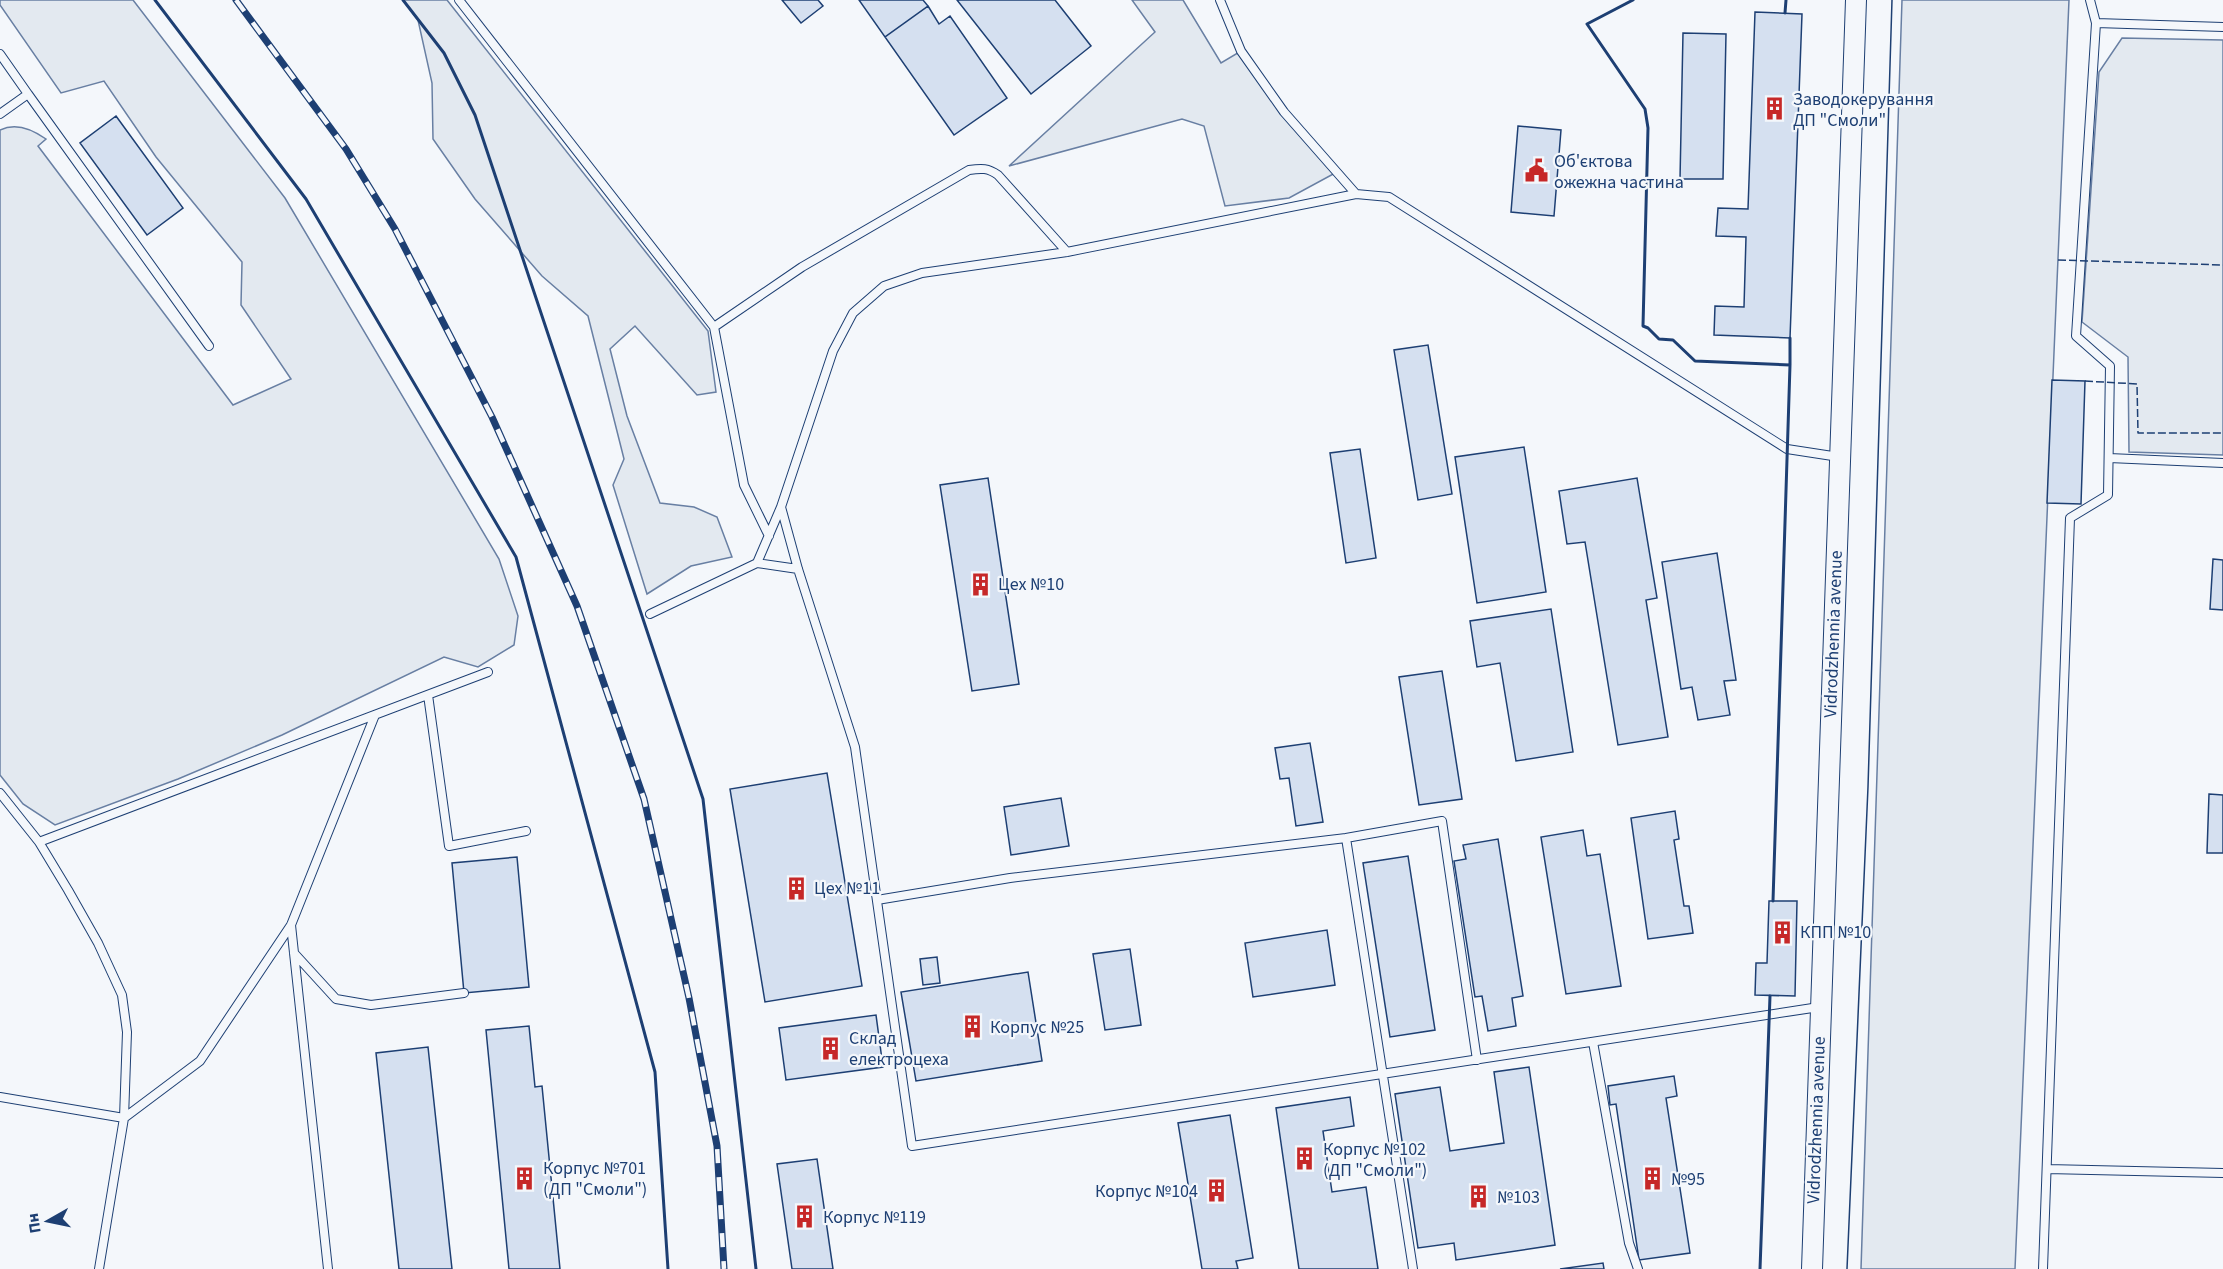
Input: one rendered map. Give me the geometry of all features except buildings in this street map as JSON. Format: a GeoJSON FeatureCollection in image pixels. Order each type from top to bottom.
{"type":"FeatureCollection","features":[{"type":"Feature","properties":{"kind":"street","name":"Vidrodzhennia avenue"},"geometry":{"type":"LineString","coordinates":[[1812,1269],[1819,1007],[1856,0]]}},
{"type":"Feature","properties":{"kind":"lane"},"geometry":{"type":"LineString","coordinates":[[459,0],[714,327],[744,485],[769,536]]}},
{"type":"Feature","properties":{"kind":"lane"},"geometry":{"type":"LineString","coordinates":[[1220,0],[1247,60],[1284,112],[1356,194]]}},
{"type":"Feature","properties":{"kind":"lane"},"geometry":{"type":"LineString","coordinates":[[2043,1269],[2070,518],[2108,495],[2110,366],[2076,336],[2096,23],[2090,0]]}},
{"type":"Feature","properties":{"kind":"lane"},"geometry":{"type":"LineString","coordinates":[[2096,23],[2223,27]]}},
{"type":"Feature","properties":{"kind":"lane"},"geometry":{"type":"LineString","coordinates":[[0,54],[209,346]]}},
{"type":"Feature","properties":{"kind":"lane"},"geometry":{"type":"LineString","coordinates":[[0,114],[28,94]]}},
{"type":"Feature","properties":{"kind":"lane"},"geometry":{"type":"LineString","coordinates":[[714,327],[802,267],[969,170],[988,168],[998,175],[1067,252]]}},
{"type":"Feature","properties":{"kind":"lane"},"geometry":{"type":"LineString","coordinates":[[757,563],[781,507],[833,351],[853,314],[884,286],[922,273],[1067,252],[1356,194],[1389,197],[1787,450],[1839,457]]}},
{"type":"Feature","properties":{"kind":"lane"},"geometry":{"type":"LineString","coordinates":[[2109,458],[2223,463]]}},
{"type":"Feature","properties":{"kind":"lane"},"geometry":{"type":"LineString","coordinates":[[781,507],[855,747],[912,1146],[1819,1007]]}},
{"type":"Feature","properties":{"kind":"lane"},"geometry":{"type":"LineString","coordinates":[[650,614],[757,563],[798,568]]}},
{"type":"Feature","properties":{"kind":"lane"},"geometry":{"type":"LineString","coordinates":[[39,842],[488,672]]}},
{"type":"Feature","properties":{"kind":"lane"},"geometry":{"type":"LineString","coordinates":[[428,695],[449,846],[526,831]]}},
{"type":"Feature","properties":{"kind":"lane"},"geometry":{"type":"LineString","coordinates":[[0,1097],[124,1118],[200,1061],[291,925],[375,715]]}},
{"type":"Feature","properties":{"kind":"lane"},"geometry":{"type":"LineString","coordinates":[[0,793],[39,842],[98,942],[122,996],[127,1032],[124,1118],[99,1269]]}},
{"type":"Feature","properties":{"kind":"lane"},"geometry":{"type":"LineString","coordinates":[[877,900],[1010,878],[1346,838],[1442,821],[1477,1060]]}},
{"type":"Feature","properties":{"kind":"lane"},"geometry":{"type":"LineString","coordinates":[[1346,838],[1413,1269]]}},
{"type":"Feature","properties":{"kind":"lane"},"geometry":{"type":"LineString","coordinates":[[291,925],[328,1269]]}},
{"type":"Feature","properties":{"kind":"lane"},"geometry":{"type":"LineString","coordinates":[[294,952],[336,999],[371,1005],[464,993]]}},
{"type":"Feature","properties":{"kind":"lane"},"geometry":{"type":"LineString","coordinates":[[1593,1042],[1629,1243],[1638,1269]]}},
{"type":"Feature","properties":{"kind":"lane"},"geometry":{"type":"LineString","coordinates":[[2046,1169],[2223,1173]]}},
{"type":"Feature","properties":{"kind":"shaded area"},"geometry":{"type":"Polygon","coordinates":[[[0,0],[133,0],[285,198],[499,559],[518,616],[514,645],[478,667],[444,657],[282,735],[178,779],[55,825],[23,804],[0,775],[0,130],[12,127],[24,128],[46,139],[38,146],[233,405],[291,379],[241,305],[242,262],[156,157],[104,81],[61,93],[0,5],[0,0]]]}},
{"type":"Feature","properties":{"kind":"shaded area"},"geometry":{"type":"Polygon","coordinates":[[[403,0],[447,0],[708,331],[716,392],[697,395],[635,326],[610,349],[627,416],[660,503],[694,507],[717,517],[732,557],[691,566],[647,594],[613,485],[624,459],[588,316],[542,276],[475,199],[433,139],[432,83],[418,20],[403,0]]]}},
{"type":"Feature","properties":{"kind":"shaded area"},"geometry":{"type":"Polygon","coordinates":[[[1132,0],[1183,0],[1221,63],[1241,51],[1284,112],[1337,172],[1289,198],[1225,206],[1204,126],[1182,119],[1009,166],[1155,32],[1132,0]]]}},
{"type":"Feature","properties":{"kind":"shaded area"},"geometry":{"type":"Polygon","coordinates":[[[1902,0],[2069,0],[2015,1269],[1861,1269],[1902,0]]]}},
{"type":"Feature","properties":{"kind":"shaded area"},"geometry":{"type":"Polygon","coordinates":[[[2122,38],[2223,40],[2223,455],[2129,452],[2128,357],[2082,322],[2099,72],[2122,38]]]}},
{"type":"Feature","properties":{"kind":"tram line"},"geometry":{"type":"LineString","coordinates":[[1847,1269],[1868,787],[1892,0]]}},
{"type":"Feature","properties":{"kind":"railway"},"geometry":{"type":"LineString","coordinates":[[236,0],[346,149],[395,229],[492,417],[577,606],[644,799],[689,998],[717,1146],[724,1269]]}},
{"type":"Feature","properties":{"kind":"fence"},"geometry":{"type":"LineString","coordinates":[[2058,260],[2223,265]]}},
{"type":"Feature","properties":{"kind":"fence"},"geometry":{"type":"LineString","coordinates":[[2085,381],[2137,384],[2138,433],[2223,433]]}},
{"type":"Feature","properties":{"kind":"wall"},"geometry":{"type":"LineString","coordinates":[[155,0],[306,199],[516,557],[655,1072],[668,1269]]}},
{"type":"Feature","properties":{"kind":"wall"},"geometry":{"type":"LineString","coordinates":[[403,0],[444,53],[475,115],[703,799],[756,1269]]}},
{"type":"Feature","properties":{"kind":"wall"},"geometry":{"type":"LineString","coordinates":[[1633,0],[1587,24],[1645,109],[1648,128],[1643,326],[1659,339],[1673,340],[1695,361],[1790,365],[1773,901]]}},
{"type":"Feature","properties":{"kind":"wall"},"geometry":{"type":"LineString","coordinates":[[1785,13],[1786,0]]}},
{"type":"Feature","properties":{"kind":"wall"},"geometry":{"type":"LineString","coordinates":[[1790,338],[1790,365]]}},
{"type":"Feature","properties":{"kind":"wall"},"geometry":{"type":"LineString","coordinates":[[1760,1269],[1770,996]]}},
{"type":"Feature","properties":{"kind":"place","name":"Заводокерування ДП \"Смоли\""},"geometry":{"type":"Point","coordinates":[1775,109]}},
{"type":"Feature","properties":{"kind":"place","name":"Об'єктова ожежна частина"},"geometry":{"type":"Point","coordinates":[1536,171]}},
{"type":"Feature","properties":{"kind":"place","name":"Цех №10"},"geometry":{"type":"Point","coordinates":[980,584]}},
{"type":"Feature","properties":{"kind":"place","name":"Цех №11"},"geometry":{"type":"Point","coordinates":[796,888]}},
{"type":"Feature","properties":{"kind":"place","name":"КПП №10"},"geometry":{"type":"Point","coordinates":[1782,932]}},
{"type":"Feature","properties":{"kind":"place","name":"Корпус №25"},"geometry":{"type":"Point","coordinates":[972,1027]}},
{"type":"Feature","properties":{"kind":"place","name":"Склад електроцеха"},"geometry":{"type":"Point","coordinates":[831,1048]}},
{"type":"Feature","properties":{"kind":"place","name":"Корпус №102 (ДП \"Смоли\")"},"geometry":{"type":"Point","coordinates":[1305,1159]}},
{"type":"Feature","properties":{"kind":"place","name":"Корпус №701 (ДП \"Смоли\")"},"geometry":{"type":"Point","coordinates":[525,1178]}},
{"type":"Feature","properties":{"kind":"place","name":"№95"},"geometry":{"type":"Point","coordinates":[1653,1179]}},
{"type":"Feature","properties":{"kind":"place","name":"Корпус №104"},"geometry":{"type":"Point","coordinates":[1216,1191]}},
{"type":"Feature","properties":{"kind":"place","name":"№103"},"geometry":{"type":"Point","coordinates":[1479,1197]}},
{"type":"Feature","properties":{"kind":"place","name":"Корпус №119"},"geometry":{"type":"Point","coordinates":[805,1217]}}]}
